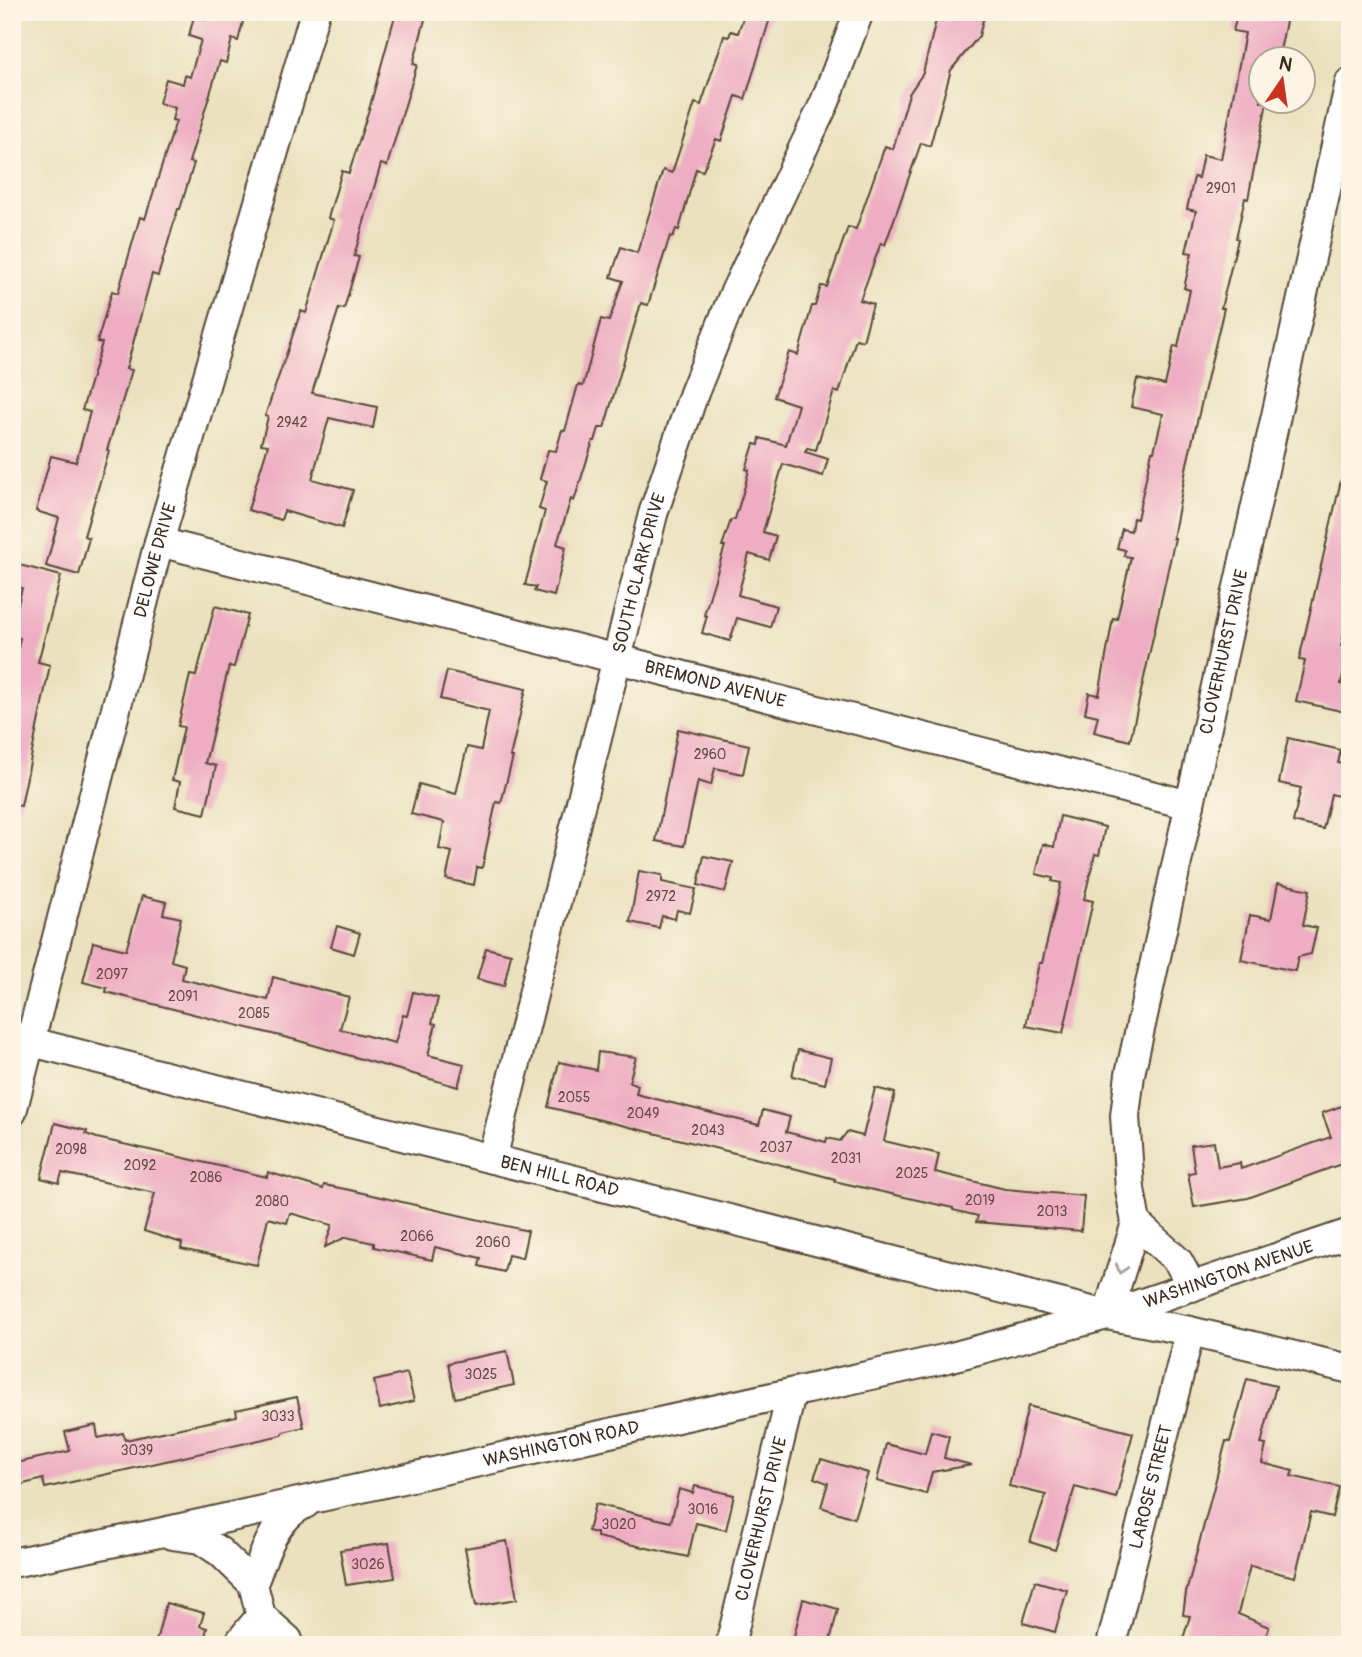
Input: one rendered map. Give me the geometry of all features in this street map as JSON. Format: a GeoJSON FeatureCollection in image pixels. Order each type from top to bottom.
{"type":"FeatureCollection","features":[{"type":"Feature","properties":{"kind":"street","name":"DELOWE DRIVE"},"geometry":{"type":"LineString","coordinates":[[12,1112],[21,1039],[159,542],[315,12]]}},
{"type":"Feature","properties":{"kind":"street","name":"SOUTH CLARK DRIVE"},"geometry":{"type":"LineString","coordinates":[[492,1159],[653,514],[694,393],[733,296],[825,102],[859,12]]}},
{"type":"Feature","properties":{"kind":"street","name":"CLOVERHURST DRIVE"},"geometry":{"type":"LineString","coordinates":[[1107,1315],[1136,1223],[1130,1189],[1125,1116],[1130,1074],[1350,82]]}},
{"type":"Feature","properties":{"kind":"street","name":"BREMOND AVENUE"},"geometry":{"type":"LineString","coordinates":[[159,542],[1190,805]]}},
{"type":"Feature","properties":{"kind":"street","name":"BEN HILL ROAD"},"geometry":{"type":"LineString","coordinates":[[21,1039],[1107,1315],[1190,1331],[1350,1369]]}},
{"type":"Feature","properties":{"kind":"street"},"geometry":{"type":"LineString","coordinates":[[1136,1223],[1178,1261],[1192,1287]]}},
{"type":"Feature","properties":{"kind":"street","name":"WASHINGTON AVENUE"},"geometry":{"type":"LineString","coordinates":[[1107,1315],[1350,1233]]}},
{"type":"Feature","properties":{"kind":"street","name":"WASHINGTON ROAD"},"geometry":{"type":"LineString","coordinates":[[12,1563],[791,1395],[948,1358],[1107,1315]]}},
{"type":"Feature","properties":{"kind":"street","name":"LAROSE STREET"},"geometry":{"type":"LineString","coordinates":[[1111,1645],[1190,1331]]}},
{"type":"Feature","properties":{"kind":"street","name":"CLOVERHURST DRIVE"},"geometry":{"type":"LineString","coordinates":[[730,1645],[791,1395]]}},
{"type":"Feature","properties":{"kind":"street"},"geometry":{"type":"LineString","coordinates":[[253,1584],[268,1544],[281,1523],[298,1507],[319,1498]]}},
{"type":"Feature","properties":{"kind":"street"},"geometry":{"type":"LineString","coordinates":[[154,1534],[200,1539],[220,1552],[253,1584],[261,1616],[288,1640],[289,1645]]}},
{"type":"Feature","properties":{"kind":"street"},"geometry":{"type":"LineString","coordinates":[[241,1640],[261,1616]]}},
{"type":"Feature","properties":{"kind":"building"},"geometry":{"type":"Polygon","coordinates":[[[208,12],[222,12],[244,18],[238,41],[232,39],[226,63],[220,61],[189,162],[194,163],[180,209],[158,276],[152,274],[126,369],[132,370],[84,536],[89,538],[79,575],[46,566],[59,518],[36,511],[51,456],[76,462],[90,412],[82,410],[102,343],[97,342],[112,291],[118,293],[140,217],[145,219],[176,121],[172,120],[175,108],[159,103],[166,79],[183,84],[185,75],[190,77],[201,40],[189,36],[194,16],[206,20],[208,12]]]}},
{"type":"Feature","properties":{"kind":"building"},"geometry":{"type":"Polygon","coordinates":[[[396,12],[427,12],[413,64],[417,65],[387,166],[381,164],[354,256],[359,257],[344,309],[339,308],[312,393],[377,407],[373,428],[329,418],[312,479],[353,490],[342,528],[284,511],[281,520],[248,510],[268,445],[261,444],[268,417],[265,416],[301,311],[306,313],[334,220],[328,218],[342,171],[349,173],[396,12]]]}},
{"type":"Feature","properties":{"kind":"building"},"geometry":{"type":"Polygon","coordinates":[[[745,12],[772,12],[745,99],[736,96],[721,141],[716,139],[703,171],[696,169],[679,230],[676,229],[673,237],[670,236],[648,305],[641,303],[604,428],[599,428],[593,441],[557,544],[566,547],[554,596],[534,591],[536,587],[525,585],[545,511],[539,509],[547,481],[540,479],[548,450],[556,451],[562,430],[565,431],[578,385],[583,386],[601,319],[609,321],[623,281],[611,277],[621,247],[637,253],[663,170],[672,173],[695,103],[701,105],[724,36],[729,37],[731,31],[738,33],[745,12]]]}},
{"type":"Feature","properties":{"kind":"building"},"geometry":{"type":"Polygon","coordinates":[[[938,12],[969,12],[984,16],[979,36],[951,70],[930,146],[921,143],[885,245],[881,243],[860,300],[873,304],[863,341],[856,339],[839,393],[834,391],[816,450],[807,448],[805,452],[828,459],[823,476],[783,464],[763,532],[776,536],[769,560],[749,554],[738,595],[776,606],[770,627],[737,618],[730,641],[702,633],[707,616],[704,615],[725,546],[722,546],[731,520],[735,519],[754,444],[759,445],[760,438],[786,445],[798,405],[774,397],[789,352],[798,355],[812,306],[815,306],[821,286],[827,287],[848,227],[856,229],[885,146],[893,149],[909,94],[923,73],[938,12]]]}},
{"type":"Feature","properties":{"kind":"building"},"geometry":{"type":"Polygon","coordinates":[[[1238,12],[1266,12],[1287,17],[1281,46],[1246,46],[1246,116],[1264,116],[1248,199],[1245,198],[1221,308],[1224,308],[1187,464],[1175,538],[1130,741],[1094,732],[1098,716],[1085,713],[1089,693],[1099,695],[1113,618],[1117,619],[1131,557],[1124,556],[1125,550],[1117,548],[1122,529],[1131,531],[1133,518],[1137,519],[1163,414],[1131,407],[1137,379],[1165,385],[1174,346],[1178,347],[1190,290],[1184,288],[1192,253],[1186,252],[1196,211],[1187,209],[1194,177],[1198,178],[1203,155],[1221,159],[1245,33],[1233,31],[1238,12]]]}},
{"type":"Feature","properties":{"kind":"building"},"geometry":{"type":"Polygon","coordinates":[[[1341,480],[1350,481],[1350,608],[1341,646],[1349,647],[1341,684],[1350,686],[1350,713],[1296,701],[1305,661],[1299,660],[1341,480]]]}},
{"type":"Feature","properties":{"kind":"building"},"geometry":{"type":"Polygon","coordinates":[[[12,563],[61,576],[38,662],[50,665],[21,806],[12,805],[12,673],[20,638],[12,636],[12,627],[22,588],[12,586],[12,563]]]}},
{"type":"Feature","properties":{"kind":"building"},"geometry":{"type":"Polygon","coordinates":[[[215,606],[248,615],[234,667],[229,666],[205,763],[216,766],[205,814],[175,807],[180,782],[172,780],[184,727],[178,726],[190,675],[196,676],[215,606]]]}},
{"type":"Feature","properties":{"kind":"building"},"geometry":{"type":"Polygon","coordinates":[[[447,671],[526,689],[501,803],[496,802],[482,868],[477,867],[474,885],[446,879],[452,852],[439,849],[444,822],[411,814],[419,784],[456,794],[467,747],[481,750],[489,711],[440,699],[447,671]]]}},
{"type":"Feature","properties":{"kind":"building"},"geometry":{"type":"Polygon","coordinates":[[[678,729],[749,745],[743,774],[715,768],[711,785],[698,781],[684,846],[656,841],[678,729]]]}},
{"type":"Feature","properties":{"kind":"building"},"geometry":{"type":"Polygon","coordinates":[[[1288,738],[1341,750],[1338,763],[1350,765],[1342,797],[1331,794],[1323,829],[1293,822],[1301,788],[1279,783],[1288,738]]]}},
{"type":"Feature","properties":{"kind":"building"},"geometry":{"type":"Polygon","coordinates":[[[1060,816],[1105,827],[1084,899],[1093,901],[1063,1033],[1026,1026],[1039,963],[1042,963],[1061,883],[1036,874],[1043,844],[1054,847],[1060,816]]]}},
{"type":"Feature","properties":{"kind":"building"},"geometry":{"type":"Polygon","coordinates":[[[704,856],[733,862],[725,892],[698,885],[704,856]]]}},
{"type":"Feature","properties":{"kind":"building"},"geometry":{"type":"Polygon","coordinates":[[[639,871],[662,875],[662,882],[696,889],[690,913],[677,910],[675,919],[662,916],[659,928],[630,922],[639,871]]]}},
{"type":"Feature","properties":{"kind":"building"},"geometry":{"type":"Polygon","coordinates":[[[1278,883],[1310,890],[1303,925],[1317,928],[1311,954],[1298,957],[1295,971],[1241,960],[1250,915],[1271,919],[1278,883]]]}},
{"type":"Feature","properties":{"kind":"building"},"geometry":{"type":"Polygon","coordinates":[[[142,896],[166,902],[163,914],[181,918],[171,961],[185,965],[182,979],[268,1000],[273,977],[349,997],[340,1029],[395,1043],[403,1015],[407,1016],[413,992],[438,998],[432,1023],[436,1024],[428,1055],[464,1064],[458,1087],[296,1040],[106,992],[107,988],[83,982],[93,942],[126,950],[142,896]]]}},
{"type":"Feature","properties":{"kind":"building"},"geometry":{"type":"Polygon","coordinates":[[[337,926],[360,933],[354,954],[331,947],[337,926]]]}},
{"type":"Feature","properties":{"kind":"building"},"geometry":{"type":"Polygon","coordinates":[[[486,948],[511,954],[504,986],[477,979],[486,948]]]}},
{"type":"Feature","properties":{"kind":"building"},"geometry":{"type":"Polygon","coordinates":[[[798,1050],[831,1058],[825,1084],[792,1076],[798,1050]]]}},
{"type":"Feature","properties":{"kind":"building"},"geometry":{"type":"Polygon","coordinates":[[[598,1052],[636,1057],[629,1082],[638,1085],[636,1094],[759,1125],[763,1110],[790,1117],[786,1132],[826,1142],[827,1138],[840,1141],[847,1132],[863,1136],[875,1088],[895,1093],[884,1141],[939,1154],[935,1172],[1005,1189],[1084,1196],[1081,1231],[976,1222],[978,1216],[953,1208],[834,1181],[835,1179],[751,1157],[548,1107],[559,1062],[596,1070],[598,1052]]]}},
{"type":"Feature","properties":{"kind":"building"},"geometry":{"type":"Polygon","coordinates":[[[1350,1103],[1350,1181],[1347,1181],[1341,1164],[1248,1198],[1194,1207],[1188,1173],[1195,1172],[1191,1145],[1214,1142],[1218,1167],[1240,1163],[1241,1169],[1331,1137],[1322,1113],[1350,1103]]]}},
{"type":"Feature","properties":{"kind":"building"},"geometry":{"type":"Polygon","coordinates":[[[55,1123],[87,1131],[86,1134],[97,1138],[267,1177],[268,1172],[323,1189],[324,1185],[350,1190],[528,1231],[522,1258],[508,1255],[504,1272],[479,1266],[481,1258],[435,1247],[432,1260],[374,1247],[374,1243],[346,1237],[325,1247],[332,1225],[290,1213],[287,1223],[268,1218],[257,1265],[181,1249],[182,1243],[144,1231],[155,1193],[62,1173],[59,1183],[41,1178],[55,1123]]]}},
{"type":"Feature","properties":{"kind":"building"},"geometry":{"type":"Polygon","coordinates":[[[507,1351],[514,1385],[455,1398],[448,1363],[507,1351]]]}},
{"type":"Feature","properties":{"kind":"building"},"geometry":{"type":"Polygon","coordinates":[[[407,1373],[414,1401],[380,1409],[374,1381],[407,1373]]]}},
{"type":"Feature","properties":{"kind":"building"},"geometry":{"type":"Polygon","coordinates":[[[1247,1379],[1276,1386],[1261,1444],[1266,1445],[1262,1463],[1293,1471],[1291,1476],[1339,1487],[1332,1517],[1311,1512],[1295,1577],[1250,1566],[1238,1614],[1269,1627],[1263,1645],[1181,1645],[1190,1616],[1183,1615],[1186,1593],[1226,1441],[1230,1442],[1247,1379]]]}},
{"type":"Feature","properties":{"kind":"building"},"geometry":{"type":"Polygon","coordinates":[[[297,1397],[304,1427],[283,1432],[282,1435],[45,1488],[43,1479],[12,1487],[12,1464],[70,1451],[65,1432],[96,1425],[98,1438],[123,1433],[125,1440],[237,1416],[236,1410],[297,1397]]]}},
{"type":"Feature","properties":{"kind":"building"},"geometry":{"type":"Polygon","coordinates":[[[1028,1406],[1133,1433],[1116,1498],[1075,1487],[1055,1550],[1030,1542],[1046,1495],[1009,1486],[1028,1406]]]}},
{"type":"Feature","properties":{"kind":"building"},"geometry":{"type":"Polygon","coordinates":[[[931,1431],[949,1436],[944,1458],[972,1465],[932,1472],[926,1494],[877,1481],[886,1444],[925,1454],[931,1431]]]}},
{"type":"Feature","properties":{"kind":"building"},"geometry":{"type":"Polygon","coordinates":[[[821,1459],[868,1473],[854,1518],[821,1507],[828,1483],[814,1478],[821,1459]]]}},
{"type":"Feature","properties":{"kind":"building"},"geometry":{"type":"Polygon","coordinates":[[[695,1486],[734,1495],[726,1530],[696,1523],[688,1557],[597,1537],[597,1533],[588,1531],[595,1504],[671,1522],[679,1489],[693,1493],[695,1486]]]}},
{"type":"Feature","properties":{"kind":"building"},"geometry":{"type":"Polygon","coordinates":[[[507,1541],[517,1599],[476,1606],[465,1548],[507,1541]]]}},
{"type":"Feature","properties":{"kind":"building"},"geometry":{"type":"Polygon","coordinates":[[[389,1543],[395,1578],[346,1585],[340,1550],[389,1543]]]}},
{"type":"Feature","properties":{"kind":"building"},"geometry":{"type":"Polygon","coordinates":[[[1035,1581],[1067,1590],[1055,1632],[1023,1623],[1035,1581]]]}},
{"type":"Feature","properties":{"kind":"building"},"geometry":{"type":"Polygon","coordinates":[[[803,1599],[838,1609],[829,1645],[792,1645],[803,1599]]]}},
{"type":"Feature","properties":{"kind":"building"},"geometry":{"type":"Polygon","coordinates":[[[166,1603],[204,1613],[200,1626],[207,1628],[203,1645],[155,1645],[166,1603]]]}}]}
